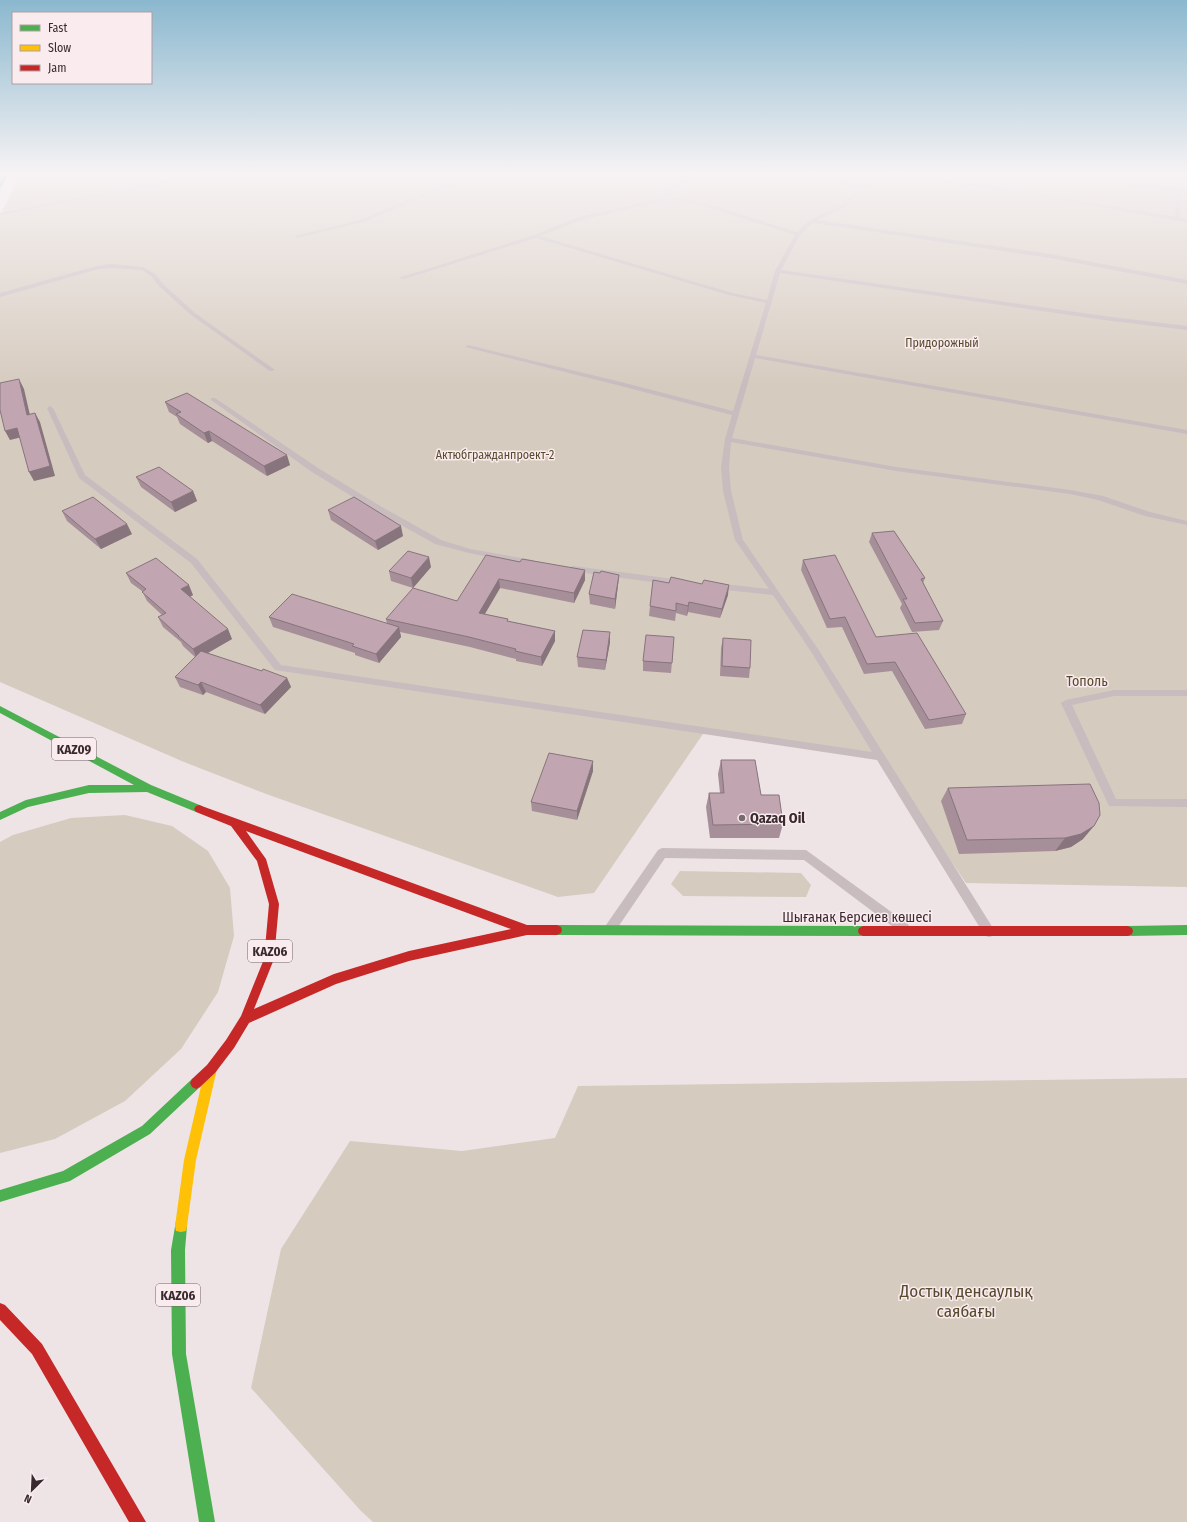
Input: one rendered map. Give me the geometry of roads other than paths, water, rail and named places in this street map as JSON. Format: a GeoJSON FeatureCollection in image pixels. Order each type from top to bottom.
{"type":"FeatureCollection","features":[{"type":"Feature","properties":{"kind":"main road","name":"KAZ09"},"geometry":{"type":"LineString","coordinates":[[0,709],[148,788]]}},
{"type":"Feature","properties":{"kind":"main road"},"geometry":{"type":"LineString","coordinates":[[0,816],[26,804],[89,789],[148,788],[234,823],[527,930]]}},
{"type":"Feature","properties":{"kind":"main road","name":"KАZ06"},"geometry":{"type":"LineString","coordinates":[[0,1196],[66,1177],[146,1130],[211,1069],[230,1044],[246,1019],[269,959],[274,904],[261,859],[234,823]]}},
{"type":"Feature","properties":{"kind":"main road"},"geometry":{"type":"LineString","coordinates":[[246,1019],[334,979],[409,956],[527,930]]}},
{"type":"Feature","properties":{"kind":"main road","name":"Шығанақ Берсиев көшесі"},"geometry":{"type":"LineString","coordinates":[[527,930],[989,932],[1187,930]]}},
{"type":"Feature","properties":{"kind":"main road","name":"KАZ06"},"geometry":{"type":"LineString","coordinates":[[207,1522],[179,1354],[178,1250],[190,1160],[211,1069]]}},
{"type":"Feature","properties":{"kind":"main road"},"geometry":{"type":"LineString","coordinates":[[0,1310],[37,1349],[138,1522]]}},
{"type":"Feature","properties":{"kind":"lane"},"geometry":{"type":"LineString","coordinates":[[402,278],[513,243]]}},
{"type":"Feature","properties":{"kind":"lane"},"geometry":{"type":"LineString","coordinates":[[559,243],[731,294],[768,302]]}},
{"type":"Feature","properties":{"kind":"lane"},"geometry":{"type":"LineString","coordinates":[[793,243],[778,271],[728,439],[725,467],[727,491],[739,540],[815,651],[989,932]]}},
{"type":"Feature","properties":{"kind":"lane"},"geometry":{"type":"LineString","coordinates":[[962,243],[1050,256],[1187,282]]}},
{"type":"Feature","properties":{"kind":"lane"},"geometry":{"type":"LineString","coordinates":[[0,295],[99,267],[111,266],[143,270],[153,275],[161,286],[193,314],[272,370]]}},
{"type":"Feature","properties":{"kind":"lane"},"geometry":{"type":"LineString","coordinates":[[778,271],[1104,318],[1187,328]]}},
{"type":"Feature","properties":{"kind":"lane"},"geometry":{"type":"LineString","coordinates":[[468,347],[619,382],[735,414]]}},
{"type":"Feature","properties":{"kind":"lane"},"geometry":{"type":"LineString","coordinates":[[752,356],[1187,432]]}},
{"type":"Feature","properties":{"kind":"lane"},"geometry":{"type":"LineString","coordinates":[[213,399],[315,470],[379,509],[438,542],[469,551],[542,565]]}},
{"type":"Feature","properties":{"kind":"lane"},"geometry":{"type":"LineString","coordinates":[[50,408],[82,476],[194,561],[278,668],[881,757]]}},
{"type":"Feature","properties":{"kind":"lane"},"geometry":{"type":"LineString","coordinates":[[728,439],[896,469],[1070,492],[1100,498],[1148,514],[1187,523]]}},
{"type":"Feature","properties":{"kind":"lane"},"geometry":{"type":"LineString","coordinates":[[566,568],[690,584]]}},
{"type":"Feature","properties":{"kind":"lane"},"geometry":{"type":"LineString","coordinates":[[706,585],[776,593]]}},
{"type":"Feature","properties":{"kind":"lane"},"geometry":{"type":"LineString","coordinates":[[1187,693],[1114,694],[1066,703],[1113,803],[1187,803]]}},
{"type":"Feature","properties":{"kind":"lane"},"geometry":{"type":"LineString","coordinates":[[608,931],[662,853],[806,855],[909,931]]}},
{"type":"Feature","properties":{"kind":"place","name":"Qazaq Oil"},"geometry":{"type":"Point","coordinates":[742,818]}},
{"type":"Feature","properties":{"kind":"park label","name":"Придорожный"},"geometry":{"type":"Point","coordinates":[942,343]}},
{"type":"Feature","properties":{"kind":"park label","name":"Актюбгражданпроект-2"},"geometry":{"type":"Point","coordinates":[495,455]}},
{"type":"Feature","properties":{"kind":"park label","name":"Тополь"},"geometry":{"type":"Point","coordinates":[1087,681]}},
{"type":"Feature","properties":{"kind":"park label","name":"Достық денсаулық саябағы"},"geometry":{"type":"Point","coordinates":[966,1301]}}]}
